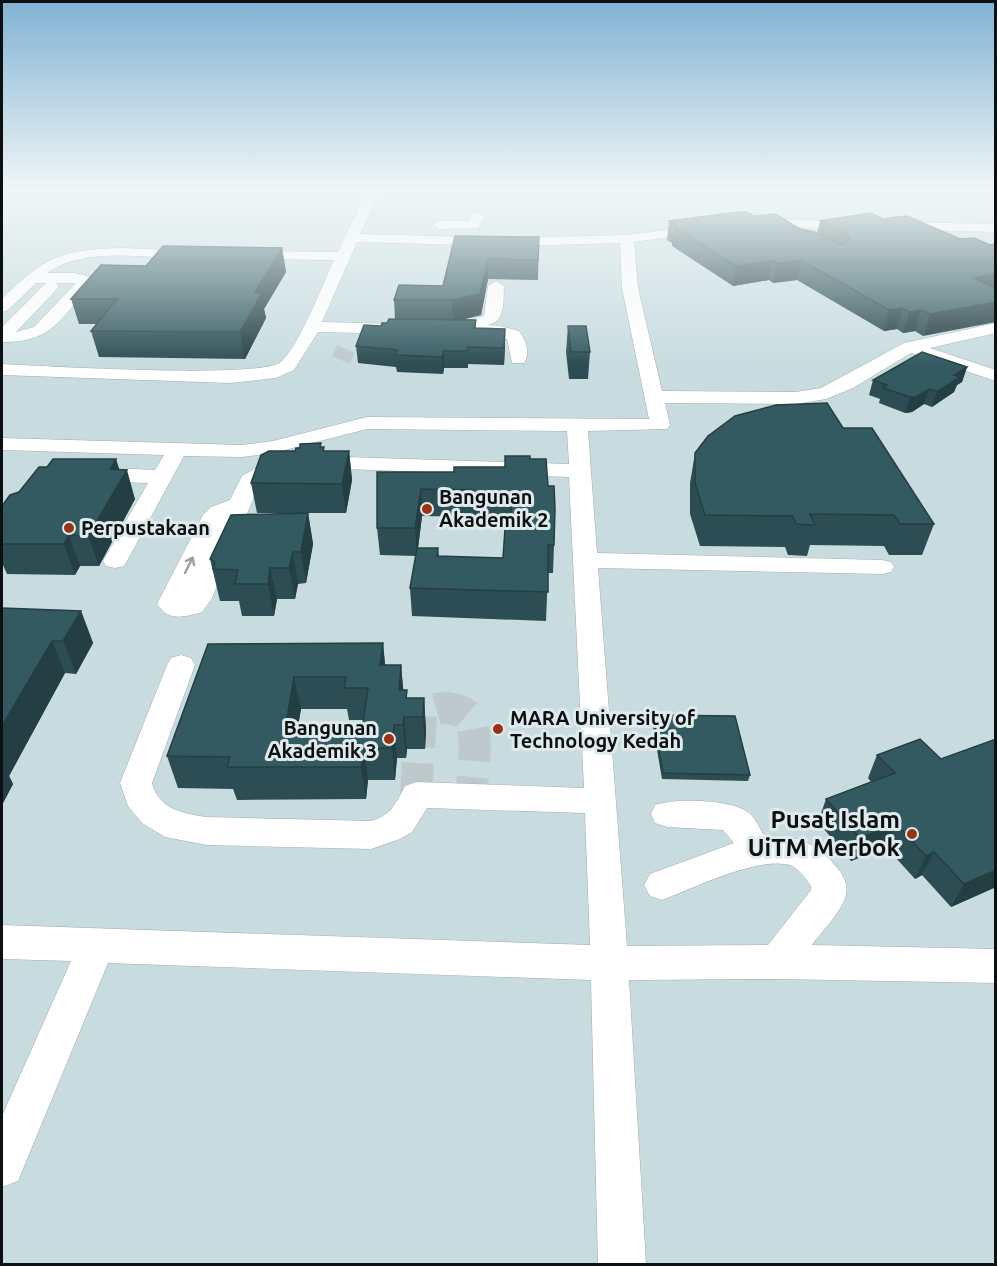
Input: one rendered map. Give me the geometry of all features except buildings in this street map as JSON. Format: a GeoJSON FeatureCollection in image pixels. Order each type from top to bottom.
{"type":"FeatureCollection","features":[{"type":"Feature","properties":{"kind":"street"},"geometry":{"type":"LineString","coordinates":[[2,370],[230,377],[261,376],[276,372],[288,366],[312,327],[348,248]]}},
{"type":"Feature","properties":{"kind":"street"},"geometry":{"type":"LineString","coordinates":[[70,462],[177,450],[242,451],[273,447],[367,423],[390,421],[660,425],[630,288],[628,248]]}},
{"type":"Feature","properties":{"kind":"street"},"geometry":{"type":"LineString","coordinates":[[2,306],[59,260],[75,256],[207,255]]}},
{"type":"Feature","properties":{"kind":"street"},"geometry":{"type":"LineString","coordinates":[[230,255],[345,256]]}},
{"type":"Feature","properties":{"kind":"street"},"geometry":{"type":"LineString","coordinates":[[2,337],[23,337],[40,331],[86,281],[78,278],[34,278]]}},
{"type":"Feature","properties":{"kind":"street"},"geometry":{"type":"LineString","coordinates":[[2,337],[51,286]]}},
{"type":"Feature","properties":{"kind":"street"},"geometry":{"type":"LineString","coordinates":[[454,329],[490,320],[493,317],[496,286]]}},
{"type":"Feature","properties":{"kind":"street"},"geometry":{"type":"LineString","coordinates":[[312,327],[500,331],[513,335],[518,343],[518,359]]}},
{"type":"Feature","properties":{"kind":"street"},"geometry":{"type":"LineString","coordinates":[[342,360],[350,328]]}},
{"type":"Feature","properties":{"kind":"street"},"geometry":{"type":"LineString","coordinates":[[654,397],[796,398],[826,393],[846,384],[910,346],[996,328]]}},
{"type":"Feature","properties":{"kind":"street"},"geometry":{"type":"LineString","coordinates":[[910,346],[996,376]]}},
{"type":"Feature","properties":{"kind":"street"},"geometry":{"type":"LineString","coordinates":[[941,357],[959,351],[988,348]]}},
{"type":"Feature","properties":{"kind":"street"},"geometry":{"type":"LineString","coordinates":[[577,425],[609,963],[622,1264]]}},
{"type":"Feature","properties":{"kind":"street"},"geometry":{"type":"LineString","coordinates":[[2,444],[70,462],[161,477]]}},
{"type":"Feature","properties":{"kind":"street"},"geometry":{"type":"LineString","coordinates":[[115,561],[177,450]]}},
{"type":"Feature","properties":{"kind":"street"},"geometry":{"type":"LineString","coordinates":[[239,505],[219,512],[211,520],[170,604],[175,609],[193,606],[198,600],[241,529],[239,505],[250,481],[267,471],[287,465],[344,463],[579,471]]}},
{"type":"Feature","properties":{"kind":"street"},"geometry":{"type":"LineString","coordinates":[[585,560],[882,567]]}},
{"type":"Feature","properties":{"kind":"street"},"geometry":{"type":"LineString","coordinates":[[181,665],[136,783],[139,797],[154,814],[177,827],[207,831],[371,835],[385,831],[405,820],[411,812],[416,795],[600,801]]}},
{"type":"Feature","properties":{"kind":"street"},"geometry":{"type":"LineString","coordinates":[[667,814],[727,817],[735,820],[741,825],[755,851]]}},
{"type":"Feature","properties":{"kind":"street"},"geometry":{"type":"LineString","coordinates":[[662,885],[755,851],[790,851],[806,857],[829,883],[828,896],[777,962]]}},
{"type":"Feature","properties":{"kind":"street"},"geometry":{"type":"LineString","coordinates":[[2,942],[609,963],[777,962],[996,966]]}},
{"type":"Feature","properties":{"kind":"street"},"geometry":{"type":"LineString","coordinates":[[2,1166],[97,945]]}},
{"type":"Feature","properties":{"kind":"shaded area","name":"MARA University of Technology Kedah"},"geometry":{"type":"Polygon","coordinates":[[[2,248],[995,248],[995,1264],[2,1264],[2,248]]]}},
{"type":"Feature","properties":{"kind":"tunnel"},"geometry":{"type":"LineString","coordinates":[[341,360],[346,349]]}},
{"type":"Feature","properties":{"kind":"tunnel"},"geometry":{"type":"LineString","coordinates":[[416,795],[421,716],[432,710],[444,708],[463,713],[469,717],[472,724],[475,744],[471,797]]}},
{"type":"Feature","properties":{"kind":"place","name":"Bangunan Akademik 2"},"geometry":{"type":"Point","coordinates":[427,509]}},
{"type":"Feature","properties":{"kind":"place","name":"Perpustakaan"},"geometry":{"type":"Point","coordinates":[69,528]}},
{"type":"Feature","properties":{"kind":"place","name":"MARA University of Technology Kedah"},"geometry":{"type":"Point","coordinates":[498,729]}},
{"type":"Feature","properties":{"kind":"place","name":"Bangunan Akademik 3"},"geometry":{"type":"Point","coordinates":[389,739]}},
{"type":"Feature","properties":{"kind":"place","name":"Pusat Islam UiTM Merbok"},"geometry":{"type":"Point","coordinates":[912,834]}}]}
